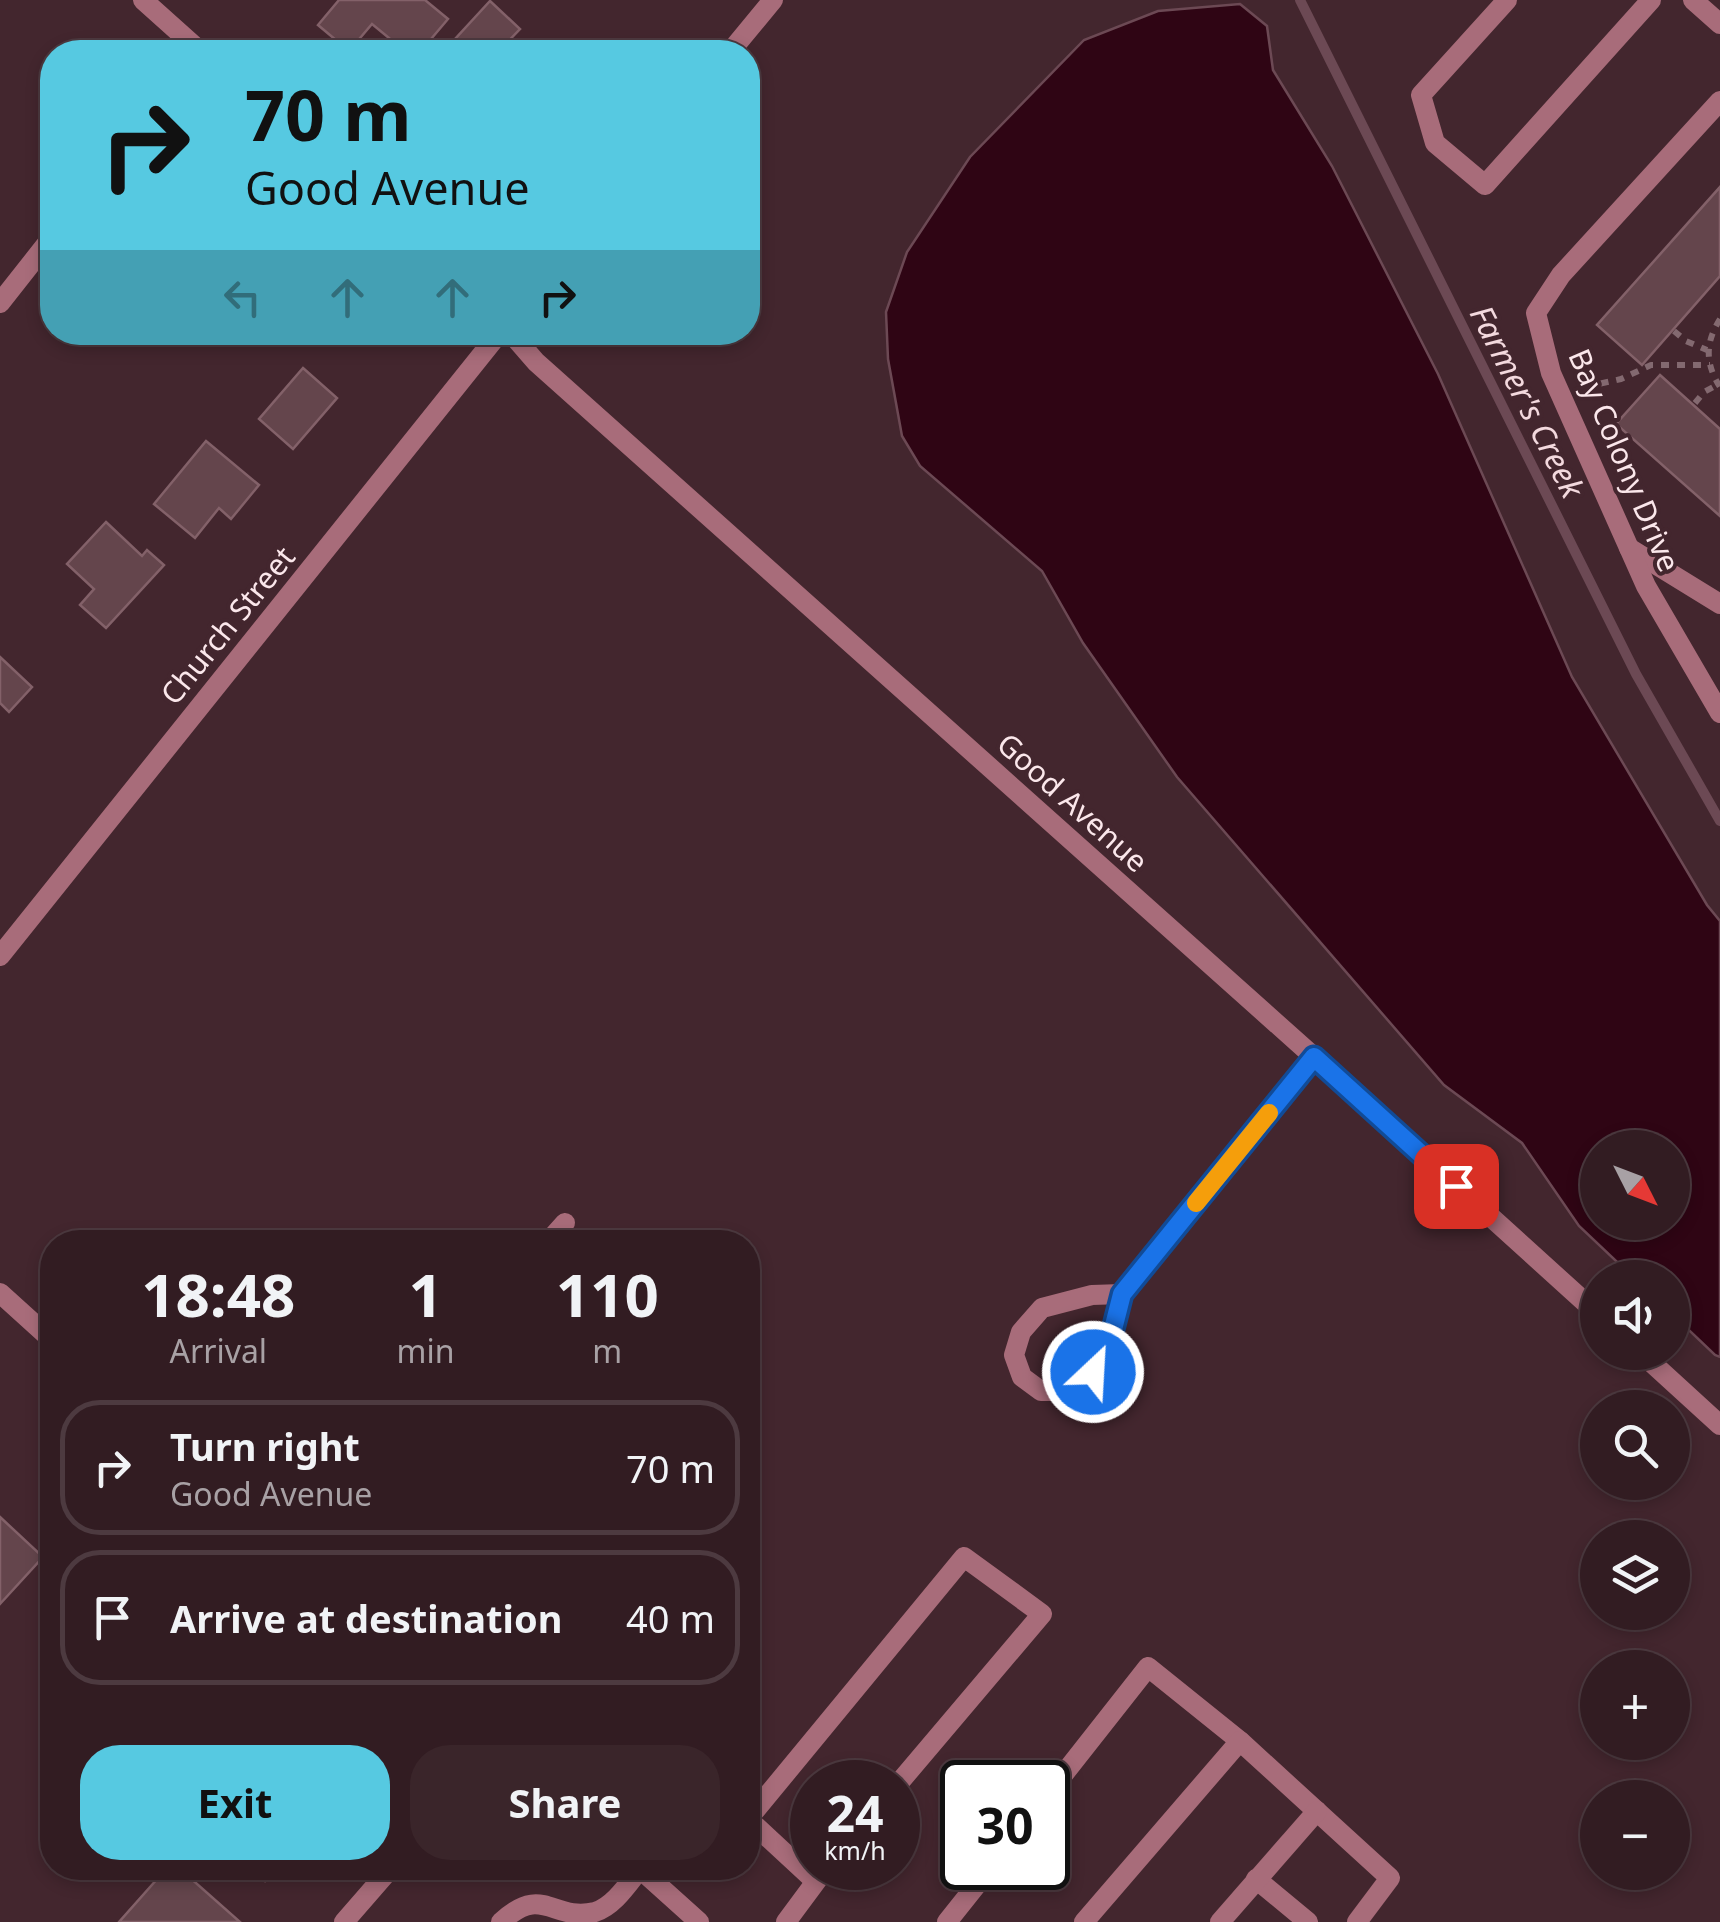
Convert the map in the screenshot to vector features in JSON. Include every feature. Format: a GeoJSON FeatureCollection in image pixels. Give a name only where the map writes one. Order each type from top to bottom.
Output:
{"type":"FeatureCollection","features":[{"type":"Feature","properties":{"kind":"street"},"geometry":{"type":"LineString","coordinates":[[143,0],[188,40]]}},
{"type":"Feature","properties":{"kind":"street"},"geometry":{"type":"LineString","coordinates":[[740,40],[773,0]]}},
{"type":"Feature","properties":{"kind":"street"},"geometry":{"type":"LineString","coordinates":[[1507,0],[1421,95],[1435,143],[1485,185],[1651,0]]}},
{"type":"Feature","properties":{"kind":"street"},"geometry":{"type":"LineString","coordinates":[[1693,0],[1720,24]]}},
{"type":"Feature","properties":{"kind":"street","name":"Bay Colony Drive"},"geometry":{"type":"LineString","coordinates":[[1720,101],[1560,275],[1536,313],[1551,373],[1628,548],[1720,714]]}},
{"type":"Feature","properties":{"kind":"street"},"geometry":{"type":"LineString","coordinates":[[0,303],[40,252]]}},
{"type":"Feature","properties":{"kind":"street","name":"Church Street"},"geometry":{"type":"LineString","coordinates":[[0,956],[490,345]]}},
{"type":"Feature","properties":{"kind":"street","name":"Good Avenue"},"geometry":{"type":"LineString","coordinates":[[521,345],[1580,1298]]}},
{"type":"Feature","properties":{"kind":"street"},"geometry":{"type":"LineString","coordinates":[[1628,548],[1720,604]]}},
{"type":"Feature","properties":{"kind":"street"},"geometry":{"type":"LineString","coordinates":[[1122,1294],[1092,1295],[1042,1308],[1021,1332],[1017,1344],[1014,1355],[1022,1376],[1041,1391],[1068,1391],[1093,1372],[1108,1349],[1122,1294],[1314,1057]]}},
{"type":"Feature","properties":{"kind":"street"},"geometry":{"type":"LineString","coordinates":[[558,1230],[564,1223]]}},
{"type":"Feature","properties":{"kind":"street"},"geometry":{"type":"LineString","coordinates":[[0,1293],[40,1329]]}},
{"type":"Feature","properties":{"kind":"street"},"geometry":{"type":"LineString","coordinates":[[1660,1370],[1720,1425]]}},
{"type":"Feature","properties":{"kind":"street"},"geometry":{"type":"LineString","coordinates":[[796,1760],[964,1557],[1042,1614],[918,1760]]}},
{"type":"Feature","properties":{"kind":"street"},"geometry":{"type":"LineString","coordinates":[[1070,1766],[1148,1666],[1240,1741],[1390,1878],[1357,1922]]}},
{"type":"Feature","properties":{"kind":"street"},"geometry":{"type":"LineString","coordinates":[[1084,1922],[1240,1741]]}},
{"type":"Feature","properties":{"kind":"street"},"geometry":{"type":"LineString","coordinates":[[760,1804],[790,1767]]}},
{"type":"Feature","properties":{"kind":"street"},"geometry":{"type":"LineString","coordinates":[[1220,1922],[1316,1810]]}},
{"type":"Feature","properties":{"kind":"street"},"geometry":{"type":"LineString","coordinates":[[760,1827],[790,1850]]}},
{"type":"Feature","properties":{"kind":"street"},"geometry":{"type":"LineString","coordinates":[[1256,1879],[1308,1922]]}},
{"type":"Feature","properties":{"kind":"street"},"geometry":{"type":"LineString","coordinates":[[353,1919],[382,1880]]}},
{"type":"Feature","properties":{"kind":"street"},"geometry":{"type":"LineString","coordinates":[[501,1922],[516,1908],[534,1904],[578,1916],[599,1912],[630,1880]]}},
{"type":"Feature","properties":{"kind":"street"},"geometry":{"type":"LineString","coordinates":[[652,1880],[699,1922]]}},
{"type":"Feature","properties":{"kind":"street"},"geometry":{"type":"LineString","coordinates":[[786,1922],[809,1890]]}},
{"type":"Feature","properties":{"kind":"street"},"geometry":{"type":"LineString","coordinates":[[947,1922],[972,1890]]}},
{"type":"Feature","properties":{"kind":"path"},"geometry":{"type":"LineString","coordinates":[[1695,403],[1704,392],[1718,386],[1707,350],[1720,319]]}},
{"type":"Feature","properties":{"kind":"path"},"geometry":{"type":"LineString","coordinates":[[1674,331],[1707,350]]}},
{"type":"Feature","properties":{"kind":"path"},"geometry":{"type":"LineString","coordinates":[[1558,390],[1620,379],[1650,365],[1710,365]]}},
{"type":"Feature","properties":{"kind":"shaded area"},"geometry":{"type":"Polygon","coordinates":[[[1240,4],[1267,26],[1273,70],[1332,166],[1438,374],[1572,677],[1720,921],[1720,1357],[1690,1331],[1690,1260],[1615,1260],[1594,1240],[1690,1240],[1690,1130],[1580,1130],[1580,1227],[1522,1143],[1444,1085],[1177,777],[1083,643],[1042,571],[920,466],[902,436],[888,359],[886,312],[907,252],[970,157],[1084,40],[1158,11],[1240,4]]]}},
{"type":"Feature","properties":{"kind":"building"},"geometry":{"type":"Polygon","coordinates":[[[339,0],[425,0],[448,19],[430,40],[391,40],[372,24],[358,40],[336,40],[318,25],[339,0]]]}},
{"type":"Feature","properties":{"kind":"building"},"geometry":{"type":"Polygon","coordinates":[[[490,1],[520,29],[509,40],[456,38],[490,1]]]}},
{"type":"Feature","properties":{"kind":"building"},"geometry":{"type":"Polygon","coordinates":[[[1720,187],[1720,276],[1642,365],[1597,325],[1720,187]]]}},
{"type":"Feature","properties":{"kind":"building"},"geometry":{"type":"Polygon","coordinates":[[[303,368],[337,398],[293,449],[259,419],[303,368]]]}},
{"type":"Feature","properties":{"kind":"building"},"geometry":{"type":"Polygon","coordinates":[[[1660,375],[1720,429],[1720,516],[1616,424],[1660,375]]]}},
{"type":"Feature","properties":{"kind":"building"},"geometry":{"type":"Polygon","coordinates":[[[206,441],[259,485],[231,519],[219,508],[195,538],[154,504],[206,441]]]}},
{"type":"Feature","properties":{"kind":"building"},"geometry":{"type":"Polygon","coordinates":[[[106,522],[142,556],[147,550],[164,565],[106,628],[80,605],[94,589],[67,564],[106,522]]]}},
{"type":"Feature","properties":{"kind":"building"},"geometry":{"type":"Polygon","coordinates":[[[0,657],[32,687],[9,712],[0,703],[0,657]]]}},
{"type":"Feature","properties":{"kind":"building"},"geometry":{"type":"Polygon","coordinates":[[[0,1517],[40,1554],[40,1560],[0,1604],[0,1517]]]}},
{"type":"Feature","properties":{"kind":"building"},"geometry":{"type":"Polygon","coordinates":[[[156,1880],[193,1880],[240,1922],[119,1922],[156,1880]]]}},
{"type":"Feature","properties":{"kind":"waterway","name":"Farmer's Creek"},"geometry":{"type":"LineString","coordinates":[[1300,0],[1636,674],[1720,821]]}},
{"type":"Feature","properties":{"kind":"slow traffic"},"geometry":{"type":"LineString","coordinates":[[1196,1203],[1269,1113]]}},
{"type":"Feature","properties":{"kind":"route"},"geometry":{"type":"LineString","coordinates":[[1093,1372],[1108,1349],[1122,1294],[1314,1057],[1456,1186]]}}]}
